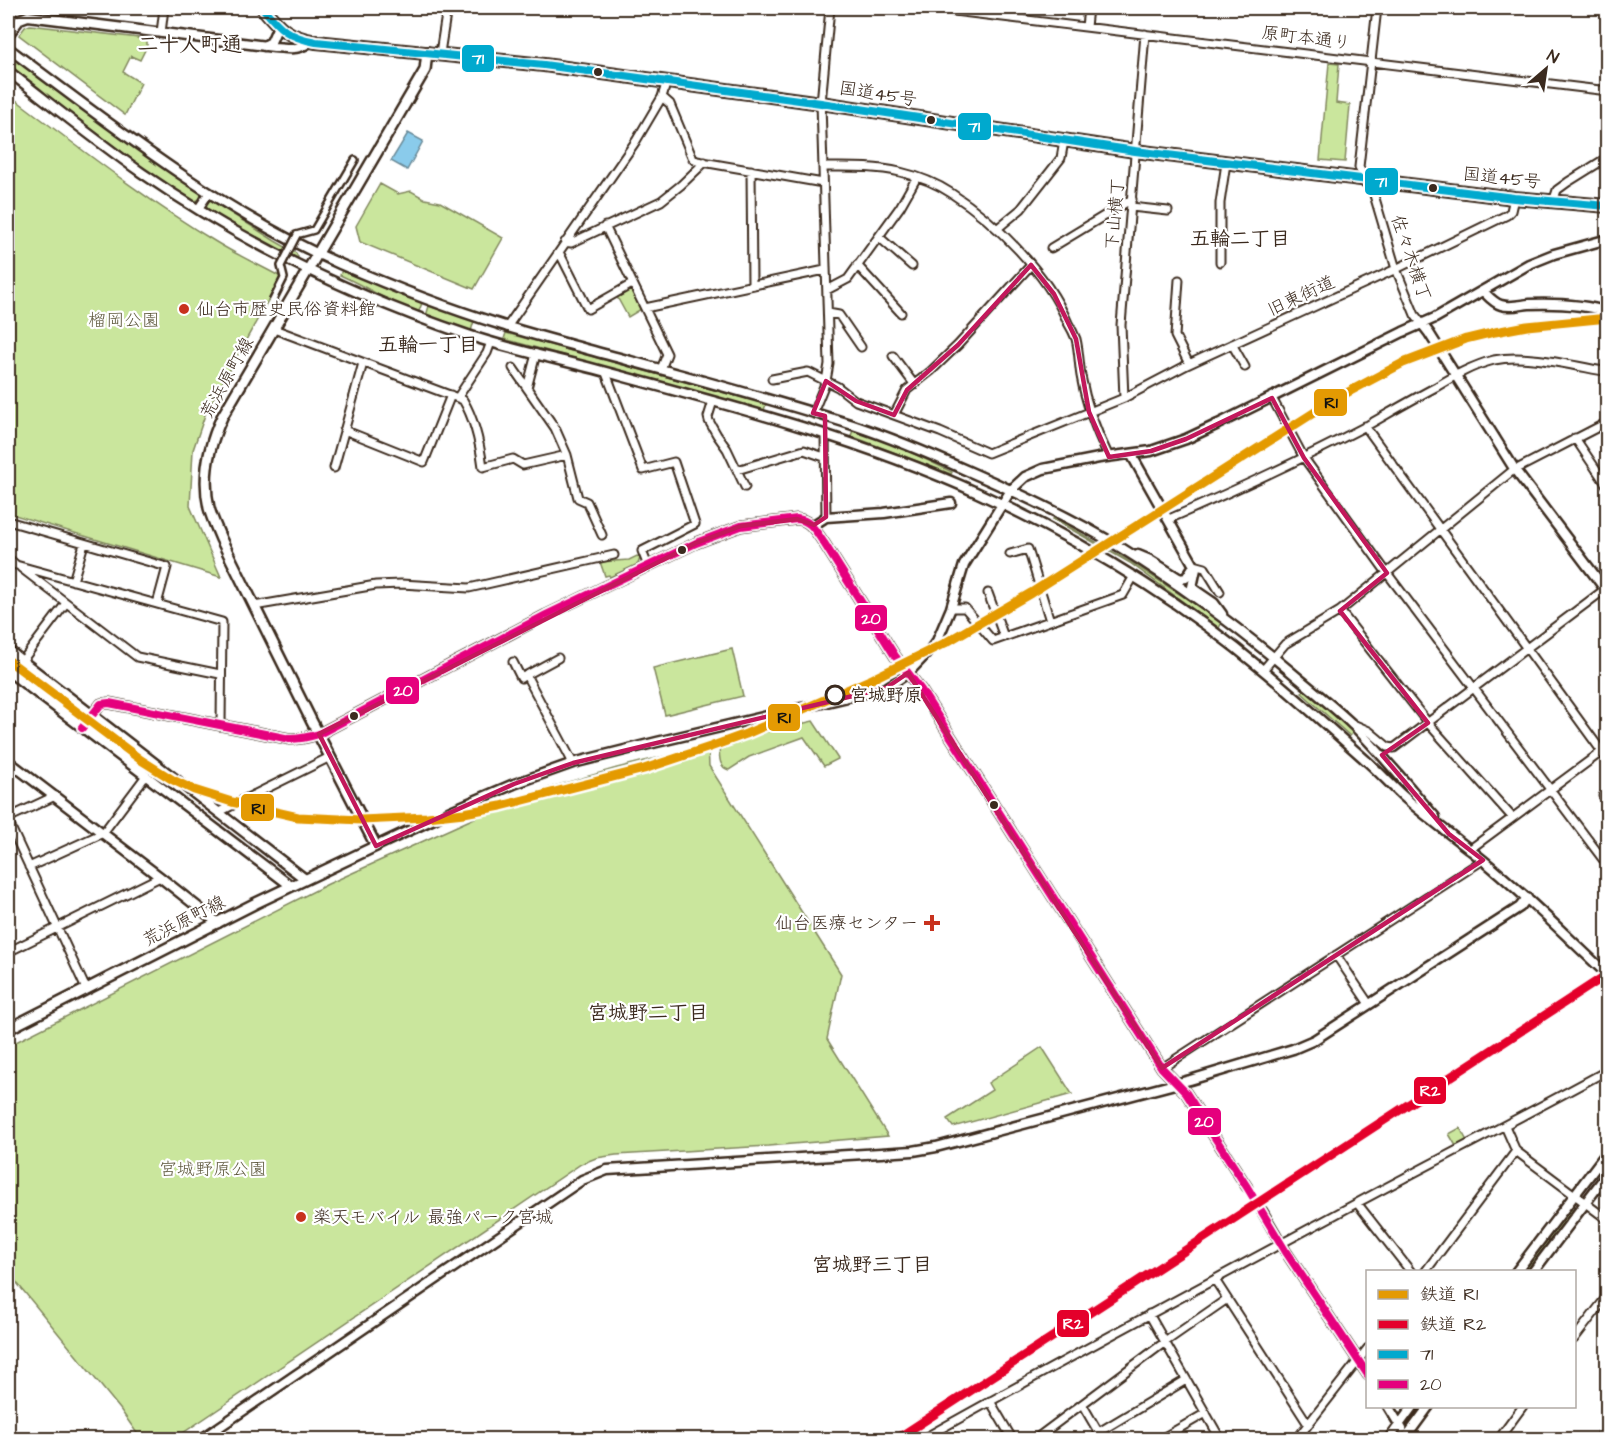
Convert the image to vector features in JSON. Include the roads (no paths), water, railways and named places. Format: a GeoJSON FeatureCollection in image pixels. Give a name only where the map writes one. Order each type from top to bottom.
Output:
{"type":"FeatureCollection","features":[{"type":"Feature","properties":{"kind":"highway","name":"国道45号"},"geometry":{"type":"LineString","coordinates":[[263,8],[278,26],[294,37],[311,41],[544,65],[667,81],[1135,151],[1514,198],[1608,206]]}},
{"type":"Feature","properties":{"kind":"main road","name":"荒浜原町線"},"geometry":{"type":"LineString","coordinates":[[8,1029],[305,879],[376,846],[221,539],[210,510],[207,466],[213,440],[222,417],[425,70],[426,52]]}},
{"type":"Feature","properties":{"kind":"street"},"geometry":{"type":"LineString","coordinates":[[161,33],[164,8]]}},
{"type":"Feature","properties":{"kind":"street"},"geometry":{"type":"LineString","coordinates":[[440,53],[447,8]]}},
{"type":"Feature","properties":{"kind":"street"},"geometry":{"type":"LineString","coordinates":[[813,413],[826,381],[829,364],[821,104],[830,8]]}},
{"type":"Feature","properties":{"kind":"street","name":"原町本通り"},"geometry":{"type":"LineString","coordinates":[[929,8],[1608,91]]}},
{"type":"Feature","properties":{"kind":"street"},"geometry":{"type":"LineString","coordinates":[[1086,27],[1088,8]]}},
{"type":"Feature","properties":{"kind":"street","name":"佐々木横丁"},"geometry":{"type":"LineString","coordinates":[[1377,8],[1359,167],[1374,195],[1396,269],[1415,315],[1422,324]]}},
{"type":"Feature","properties":{"kind":"street"},"geometry":{"type":"LineString","coordinates":[[8,35],[28,12],[161,33],[264,46],[294,49],[304,47],[311,41]]}},
{"type":"Feature","properties":{"kind":"street"},"geometry":{"type":"LineString","coordinates":[[264,46],[271,42],[278,26]]}},
{"type":"Feature","properties":{"kind":"street","name":"下山横丁"},"geometry":{"type":"LineString","coordinates":[[1124,398],[1121,325],[1145,34]]}},
{"type":"Feature","properties":{"kind":"street"},"geometry":{"type":"LineString","coordinates":[[8,48],[142,148],[209,193],[289,240],[317,253],[411,293],[507,327],[813,413],[897,441],[1011,490],[1066,518],[1122,549],[1176,584],[1273,657],[1351,723],[1381,754],[1449,834]]}},
{"type":"Feature","properties":{"kind":"street"},"geometry":{"type":"LineString","coordinates":[[8,71],[139,171],[266,249],[308,270],[404,312],[491,342],[712,401],[825,434],[898,459],[1002,504],[1060,533],[1134,576],[1211,629],[1263,670],[1404,797],[1527,898],[1608,975]]}},
{"type":"Feature","properties":{"kind":"street"},"geometry":{"type":"LineString","coordinates":[[507,327],[636,141],[662,97],[667,81]]}},
{"type":"Feature","properties":{"kind":"street"},"geometry":{"type":"LineString","coordinates":[[662,97],[670,104],[693,159],[823,183]]}},
{"type":"Feature","properties":{"kind":"street"},"geometry":{"type":"LineString","coordinates":[[998,228],[1021,209],[1061,158],[1064,141]]}},
{"type":"Feature","properties":{"kind":"street"},"geometry":{"type":"LineString","coordinates":[[1553,202],[1557,190],[1608,157]]}},
{"type":"Feature","properties":{"kind":"street"},"geometry":{"type":"LineString","coordinates":[[272,302],[284,278],[281,266],[297,235],[314,230],[355,160]]}},
{"type":"Feature","properties":{"kind":"street"},"geometry":{"type":"LineString","coordinates":[[565,242],[571,243],[661,201],[705,162]]}},
{"type":"Feature","properties":{"kind":"street"},"geometry":{"type":"LineString","coordinates":[[1220,262],[1220,203],[1226,163]]}},
{"type":"Feature","properties":{"kind":"street"},"geometry":{"type":"LineString","coordinates":[[823,167],[876,168],[916,177],[950,192],[998,228],[1054,294],[1076,339],[1089,412],[1109,457]]}},
{"type":"Feature","properties":{"kind":"street"},"geometry":{"type":"LineString","coordinates":[[751,170],[752,285]]}},
{"type":"Feature","properties":{"kind":"street"},"geometry":{"type":"LineString","coordinates":[[827,290],[848,279],[900,207],[916,177]]}},
{"type":"Feature","properties":{"kind":"street"},"geometry":{"type":"LineString","coordinates":[[198,209],[209,193]]}},
{"type":"Feature","properties":{"kind":"street","name":"旧東街道"},"geometry":{"type":"LineString","coordinates":[[772,379],[808,372],[838,387],[856,401],[940,432],[988,453],[1124,398],[1189,364],[1396,269],[1507,215],[1511,211],[1514,198]]}},
{"type":"Feature","properties":{"kind":"street"},"geometry":{"type":"LineString","coordinates":[[1051,248],[1132,199]]}},
{"type":"Feature","properties":{"kind":"street"},"geometry":{"type":"LineString","coordinates":[[1131,207],[1168,211]]}},
{"type":"Feature","properties":{"kind":"street"},"geometry":{"type":"LineString","coordinates":[[605,226],[667,354],[661,369]]}},
{"type":"Feature","properties":{"kind":"street"},"geometry":{"type":"LineString","coordinates":[[879,237],[912,266]]}},
{"type":"Feature","properties":{"kind":"street"},"geometry":{"type":"LineString","coordinates":[[376,846],[514,784],[573,763],[886,688],[908,673],[937,640],[951,608],[964,565],[1011,490],[1026,477],[1043,469],[1151,451],[1186,439],[1435,318],[1529,264],[1554,254],[1608,239]]}},
{"type":"Feature","properties":{"kind":"street"},"geometry":{"type":"LineString","coordinates":[[559,252],[588,309],[632,284]]}},
{"type":"Feature","properties":{"kind":"street"},"geometry":{"type":"LineString","coordinates":[[894,415],[907,390],[958,345],[1030,264]]}},
{"type":"Feature","properties":{"kind":"street"},"geometry":{"type":"LineString","coordinates":[[857,265],[901,313]]}},
{"type":"Feature","properties":{"kind":"street"},"geometry":{"type":"LineString","coordinates":[[645,308],[825,270]]}},
{"type":"Feature","properties":{"kind":"street"},"geometry":{"type":"LineString","coordinates":[[1179,280],[1175,336],[1189,364]]}},
{"type":"Feature","properties":{"kind":"street"},"geometry":{"type":"LineString","coordinates":[[1483,291],[1503,306],[1572,305],[1608,312]]}},
{"type":"Feature","properties":{"kind":"street"},"geometry":{"type":"LineString","coordinates":[[828,313],[839,315],[861,347]]}},
{"type":"Feature","properties":{"kind":"street"},"geometry":{"type":"LineString","coordinates":[[1351,723],[1370,731],[1388,747],[1394,748],[1606,589],[1515,470],[1422,324]]}},
{"type":"Feature","properties":{"kind":"street"},"geometry":{"type":"LineString","coordinates":[[274,329],[464,400],[480,445],[483,467],[513,459],[523,465],[567,455]]}},
{"type":"Feature","properties":{"kind":"street"},"geometry":{"type":"LineString","coordinates":[[344,430],[424,462],[455,396],[487,353],[491,342]]}},
{"type":"Feature","properties":{"kind":"street"},"geometry":{"type":"LineString","coordinates":[[1232,344],[1245,367]]}},
{"type":"Feature","properties":{"kind":"street"},"geometry":{"type":"LineString","coordinates":[[527,388],[536,354]]}},
{"type":"Feature","properties":{"kind":"street"},"geometry":{"type":"LineString","coordinates":[[893,356],[914,384]]}},
{"type":"Feature","properties":{"kind":"street"},"geometry":{"type":"LineString","coordinates":[[1169,519],[1304,458],[1478,365],[1512,358],[1608,372]]}},
{"type":"Feature","properties":{"kind":"street"},"geometry":{"type":"LineString","coordinates":[[334,468],[363,363]]}},
{"type":"Feature","properties":{"kind":"street"},"geometry":{"type":"LineString","coordinates":[[513,368],[551,421],[567,455],[578,498],[586,502],[602,535]]}},
{"type":"Feature","properties":{"kind":"street"},"geometry":{"type":"LineString","coordinates":[[606,372],[643,470],[674,462],[695,524],[642,551],[648,566]]}},
{"type":"Feature","properties":{"kind":"street"},"geometry":{"type":"LineString","coordinates":[[1272,398],[1304,458],[1387,573],[1608,866]]}},
{"type":"Feature","properties":{"kind":"street"},"geometry":{"type":"LineString","coordinates":[[712,401],[709,420],[727,449],[745,487]]}},
{"type":"Feature","properties":{"kind":"street"},"geometry":{"type":"LineString","coordinates":[[1263,670],[1285,644],[1340,611],[1515,470],[1608,422]]}},
{"type":"Feature","properties":{"kind":"street"},"geometry":{"type":"LineString","coordinates":[[1365,426],[1442,529],[1525,648],[1605,749],[1608,760]]}},
{"type":"Feature","properties":{"kind":"street"},"geometry":{"type":"LineString","coordinates":[[825,434],[826,517]]}},
{"type":"Feature","properties":{"kind":"street"},"geometry":{"type":"LineString","coordinates":[[1575,438],[1608,487]]}},
{"type":"Feature","properties":{"kind":"street"},"geometry":{"type":"LineString","coordinates":[[737,470],[804,450],[824,457]]}},
{"type":"Feature","properties":{"kind":"street"},"geometry":{"type":"LineString","coordinates":[[1131,454],[1196,569],[1192,587],[1214,603],[1226,620]]}},
{"type":"Feature","properties":{"kind":"street"},"geometry":{"type":"LineString","coordinates":[[812,526],[826,517],[884,513],[951,503]]}},
{"type":"Feature","properties":{"kind":"street"},"geometry":{"type":"LineString","coordinates":[[82,728],[101,704],[109,703],[290,739],[319,734],[546,615],[696,543],[741,526],[803,519],[812,526],[895,656],[921,690],[1162,1068],[1186,1093],[1247,1187]]}},
{"type":"Feature","properties":{"kind":"street"},"geometry":{"type":"LineString","coordinates":[[8,521],[167,567],[157,604]]}},
{"type":"Feature","properties":{"kind":"street"},"geometry":{"type":"LineString","coordinates":[[73,581],[84,544]]}},
{"type":"Feature","properties":{"kind":"street"},"geometry":{"type":"LineString","coordinates":[[1010,554],[1028,549],[1050,621]]}},
{"type":"Feature","properties":{"kind":"street"},"geometry":{"type":"LineString","coordinates":[[1122,549],[1150,560],[1180,579],[1186,578],[1194,565]]}},
{"type":"Feature","properties":{"kind":"street"},"geometry":{"type":"LineString","coordinates":[[254,606],[376,585],[401,584],[469,588],[614,555]]}},
{"type":"Feature","properties":{"kind":"street"},"geometry":{"type":"LineString","coordinates":[[8,558],[137,657],[220,674]]}},
{"type":"Feature","properties":{"kind":"street"},"geometry":{"type":"LineString","coordinates":[[16,565],[222,622],[220,724]]}},
{"type":"Feature","properties":{"kind":"street"},"geometry":{"type":"LineString","coordinates":[[1194,565],[1205,568],[1220,592]]}},
{"type":"Feature","properties":{"kind":"street"},"geometry":{"type":"LineString","coordinates":[[951,608],[965,608],[993,641],[1123,595],[1134,576]]}},
{"type":"Feature","properties":{"kind":"street"},"geometry":{"type":"LineString","coordinates":[[988,593],[1004,637]]}},
{"type":"Feature","properties":{"kind":"street"},"geometry":{"type":"LineString","coordinates":[[22,661],[66,603]]}},
{"type":"Feature","properties":{"kind":"street"},"geometry":{"type":"LineString","coordinates":[[1340,611],[1428,723],[1512,817]]}},
{"type":"Feature","properties":{"kind":"street"},"geometry":{"type":"LineString","coordinates":[[8,650],[305,879]]}},
{"type":"Feature","properties":{"kind":"street"},"geometry":{"type":"LineString","coordinates":[[513,662],[521,678],[558,658]]}},
{"type":"Feature","properties":{"kind":"street"},"geometry":{"type":"LineString","coordinates":[[9,675],[291,886]]}},
{"type":"Feature","properties":{"kind":"street"},"geometry":{"type":"LineString","coordinates":[[526,675],[573,763]]}},
{"type":"Feature","properties":{"kind":"street"},"geometry":{"type":"LineString","coordinates":[[1469,849],[1605,749]]}},
{"type":"Feature","properties":{"kind":"street"},"geometry":{"type":"LineString","coordinates":[[219,813],[330,757]]}},
{"type":"Feature","properties":{"kind":"street"},"geometry":{"type":"LineString","coordinates":[[8,760],[218,923]]}},
{"type":"Feature","properties":{"kind":"street"},"geometry":{"type":"LineString","coordinates":[[29,867],[103,833],[145,777]]}},
{"type":"Feature","properties":{"kind":"street"},"geometry":{"type":"LineString","coordinates":[[55,796],[8,820],[86,988]]}},
{"type":"Feature","properties":{"kind":"street"},"geometry":{"type":"LineString","coordinates":[[1162,1068],[1483,860]]}},
{"type":"Feature","properties":{"kind":"street"},"geometry":{"type":"LineString","coordinates":[[8,951],[160,877]]}},
{"type":"Feature","properties":{"kind":"street"},"geometry":{"type":"LineString","coordinates":[[200,1440],[593,1174],[607,1170],[913,1151],[936,1147],[1176,1084],[1293,1049],[1314,1040],[1520,907],[1527,898]]}},
{"type":"Feature","properties":{"kind":"street"},"geometry":{"type":"LineString","coordinates":[[1336,955],[1369,1004]]}},
{"type":"Feature","properties":{"kind":"street"},"geometry":{"type":"LineString","coordinates":[[921,1440],[1149,1314],[1608,1070]]}},
{"type":"Feature","properties":{"kind":"street"},"geometry":{"type":"LineString","coordinates":[[1505,1126],[1516,1151],[1608,1220]]}},
{"type":"Feature","properties":{"kind":"street"},"geometry":{"type":"LineString","coordinates":[[1427,1270],[1516,1151]]}},
{"type":"Feature","properties":{"kind":"street"},"geometry":{"type":"LineString","coordinates":[[1518,1270],[1608,1151]]}},
{"type":"Feature","properties":{"kind":"street"},"geometry":{"type":"LineString","coordinates":[[1535,1270],[1608,1173]]}},
{"type":"Feature","properties":{"kind":"street"},"geometry":{"type":"LineString","coordinates":[[1357,1203],[1409,1270]]}},
{"type":"Feature","properties":{"kind":"street"},"geometry":{"type":"LineString","coordinates":[[1262,1211],[1281,1244],[1366,1372]]}},
{"type":"Feature","properties":{"kind":"street"},"geometry":{"type":"LineString","coordinates":[[1215,1280],[1308,1424]]}},
{"type":"Feature","properties":{"kind":"street"},"geometry":{"type":"LineString","coordinates":[[1576,1338],[1608,1295]]}},
{"type":"Feature","properties":{"kind":"street"},"geometry":{"type":"LineString","coordinates":[[1034,1440],[1165,1342],[1227,1299]]}},
{"type":"Feature","properties":{"kind":"street"},"geometry":{"type":"LineString","coordinates":[[1149,1314],[1221,1440]]}},
{"type":"Feature","properties":{"kind":"street"},"geometry":{"type":"LineString","coordinates":[[1296,1440],[1366,1350]]}},
{"type":"Feature","properties":{"kind":"street"},"geometry":{"type":"LineString","coordinates":[[1099,1432],[1186,1380]]}},
{"type":"Feature","properties":{"kind":"street"},"geometry":{"type":"LineString","coordinates":[[990,1401],[1013,1440]]}},
{"type":"Feature","properties":{"kind":"street"},"geometry":{"type":"LineString","coordinates":[[1082,1404],[1103,1440]]}},
{"type":"Feature","properties":{"kind":"street"},"geometry":{"type":"LineString","coordinates":[[1389,1408],[1406,1438],[1428,1408]]}},
{"type":"Feature","properties":{"kind":"street"},"geometry":{"type":"LineString","coordinates":[[1388,1440],[1412,1408]]}},
{"type":"Feature","properties":{"kind":"street"},"geometry":{"type":"LineString","coordinates":[[1498,1440],[1522,1408]]}},
{"type":"Feature","properties":{"kind":"street"},"geometry":{"type":"LineString","coordinates":[[1159,1440],[1206,1413]]}},
{"type":"Feature","properties":{"kind":"street"},"geometry":{"type":"LineString","coordinates":[[1598,1440],[1608,1427]]}},
{"type":"Feature","properties":{"kind":"water"},"geometry":{"type":"Polygon","coordinates":[[[408,133],[423,141],[407,170],[391,161],[408,133]]]}},
{"type":"Feature","properties":{"kind":"tunnel"},"geometry":{"type":"LineString","coordinates":[[1247,1187],[1262,1211]]}},
{"type":"Feature","properties":{"kind":"railway"},"geometry":{"type":"LineString","coordinates":[[895,1440],[1608,974]]}},
{"type":"Feature","properties":{"kind":"rail line","name":"R1"},"geometry":{"type":"LineString","coordinates":[[8,660],[141,760],[194,790],[232,802],[298,817],[361,820],[427,817],[501,806],[644,769],[710,747],[746,734],[870,680],[945,643],[1031,593],[1337,398],[1403,363],[1466,339],[1495,332],[1527,326],[1608,318]]}},
{"type":"Feature","properties":{"kind":"rail line","name":"R2"},"geometry":{"type":"LineString","coordinates":[[895,1440],[1608,974]]}},
{"type":"Feature","properties":{"kind":"place","name":"仙台市歴史民俗資料館"},"geometry":{"type":"Point","coordinates":[184,309]}},
{"type":"Feature","properties":{"kind":"place","name":"宮城野原"},"geometry":{"type":"Point","coordinates":[835,695]}},
{"type":"Feature","properties":{"kind":"place","name":"仙台医療センター"},"geometry":{"type":"Point","coordinates":[932,923]}},
{"type":"Feature","properties":{"kind":"place","name":"楽天モバイル 最強パーク宮城"},"geometry":{"type":"Point","coordinates":[301,1217]}},
{"type":"Feature","properties":{"kind":"district","name":"二十人町通"},"geometry":{"type":"Point","coordinates":[190,44]}},
{"type":"Feature","properties":{"kind":"district","name":"五輪二丁目"},"geometry":{"type":"Point","coordinates":[1240,239]}},
{"type":"Feature","properties":{"kind":"district","name":"五輪一丁目"},"geometry":{"type":"Point","coordinates":[428,345]}},
{"type":"Feature","properties":{"kind":"district","name":"宮城野二丁目"},"geometry":{"type":"Point","coordinates":[648,1013]}},
{"type":"Feature","properties":{"kind":"district","name":"宮城野三丁目"},"geometry":{"type":"Point","coordinates":[872,1265]}},
{"type":"Feature","properties":{"kind":"park label","name":"榴岡公園"},"geometry":{"type":"Point","coordinates":[124,320]}},
{"type":"Feature","properties":{"kind":"park label","name":"宮城野原公園"},"geometry":{"type":"Point","coordinates":[213,1169]}}]}
